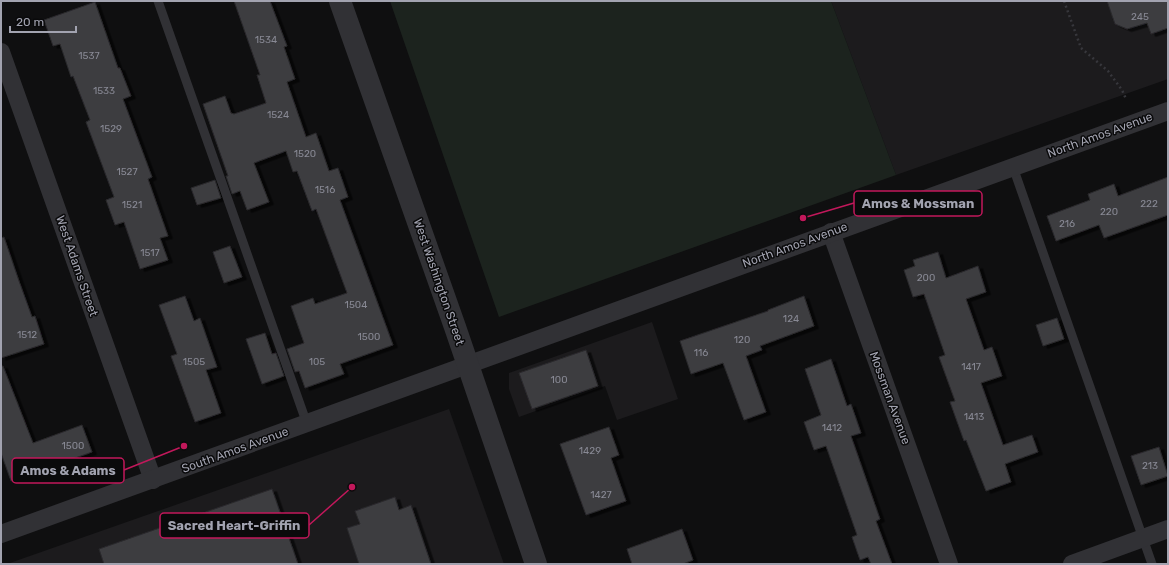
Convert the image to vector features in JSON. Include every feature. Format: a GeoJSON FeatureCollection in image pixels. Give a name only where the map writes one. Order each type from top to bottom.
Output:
{"type":"FeatureCollection","features":[{"type":"Feature","properties":{"kind":"street","name":"West Washington Street"},"geometry":{"type":"LineString","coordinates":[[340,1],[468,365],[536,564]]}},
{"type":"Feature","properties":{"kind":"street","name":"West Adams Street"},"geometry":{"type":"LineString","coordinates":[[1,52],[153,480]]}},
{"type":"Feature","properties":{"kind":"street","name":"North Amos Avenue"},"geometry":{"type":"LineString","coordinates":[[468,365],[831,232],[1168,111]]}},
{"type":"Feature","properties":{"kind":"street","name":"Mossman Avenue"},"geometry":{"type":"LineString","coordinates":[[831,232],[949,564]]}},
{"type":"Feature","properties":{"kind":"street","name":"South Amos Avenue"},"geometry":{"type":"LineString","coordinates":[[1,533],[153,480],[468,365]]}},
{"type":"Feature","properties":{"kind":"street"},"geometry":{"type":"LineString","coordinates":[[1072,564],[1168,529]]}},
{"type":"Feature","properties":{"kind":"lane"},"geometry":{"type":"LineString","coordinates":[[158,1],[307,424]]}},
{"type":"Feature","properties":{"kind":"lane"},"geometry":{"type":"LineString","coordinates":[[1013,167],[1152,564]]}},
{"type":"Feature","properties":{"kind":"path"},"geometry":{"type":"LineString","coordinates":[[1064,1],[1081,48],[1108,72],[1122,90],[1126,99]]}},
{"type":"Feature","properties":{"kind":"shaded area"},"geometry":{"type":"Polygon","coordinates":[[[390,1],[831,1],[896,175],[499,317],[390,1]]]}},
{"type":"Feature","properties":{"kind":"shaded area"},"geometry":{"type":"Polygon","coordinates":[[[831,1],[1168,1],[1168,79],[896,175],[831,1]]]}},
{"type":"Feature","properties":{"kind":"shaded area"},"geometry":{"type":"Polygon","coordinates":[[[652,322],[678,399],[617,420],[605,386],[519,417],[509,389],[509,373],[652,322]]]}},
{"type":"Feature","properties":{"kind":"shaded area"},"geometry":{"type":"Polygon","coordinates":[[[449,409],[504,564],[7,564],[449,409]]]}},
{"type":"Feature","properties":{"kind":"building"},"geometry":{"type":"Polygon","coordinates":[[[234,1],[270,1],[287,46],[284,47],[295,79],[287,82],[306,137],[316,133],[329,171],[338,168],[348,197],[340,200],[393,345],[340,364],[344,374],[305,388],[299,371],[295,372],[287,349],[304,343],[291,306],[313,298],[315,304],[347,293],[316,209],[312,211],[297,171],[293,172],[286,151],[254,163],[269,202],[247,210],[240,191],[232,194],[226,176],[228,176],[203,104],[225,96],[231,113],[234,114],[266,103],[257,75],[260,75],[234,1]]]}},
{"type":"Feature","properties":{"kind":"building"},"geometry":{"type":"Polygon","coordinates":[[[1107,1],[1168,1],[1168,28],[1151,34],[1147,23],[1127,29],[1115,24],[1107,1]]]}},
{"type":"Feature","properties":{"kind":"building"},"geometry":{"type":"Polygon","coordinates":[[[95,2],[118,68],[120,68],[131,96],[123,99],[152,177],[148,179],[168,236],[160,238],[168,260],[140,269],[124,222],[115,225],[106,200],[114,197],[86,122],[90,120],[73,76],[71,77],[60,44],[53,46],[44,20],[95,2]]]}},
{"type":"Feature","properties":{"kind":"building"},"geometry":{"type":"Polygon","coordinates":[[[1168,177],[1168,215],[1104,238],[1099,225],[1056,241],[1047,216],[1090,200],[1088,194],[1114,184],[1118,196],[1168,177]]]}},
{"type":"Feature","properties":{"kind":"building"},"geometry":{"type":"Polygon","coordinates":[[[215,180],[221,198],[197,205],[191,188],[215,180]]]}},
{"type":"Feature","properties":{"kind":"building"},"geometry":{"type":"Polygon","coordinates":[[[4,237],[32,317],[35,316],[44,344],[1,358],[1,238],[4,237]]]}},
{"type":"Feature","properties":{"kind":"building"},"geometry":{"type":"Polygon","coordinates":[[[230,246],[242,277],[224,283],[213,252],[230,246]]]}},
{"type":"Feature","properties":{"kind":"building"},"geometry":{"type":"Polygon","coordinates":[[[938,252],[946,278],[978,266],[986,292],[966,299],[984,350],[992,347],[1002,376],[981,383],[1003,445],[1032,435],[1038,452],[1005,464],[1011,482],[986,491],[966,440],[964,441],[950,402],[955,401],[939,357],[945,355],[924,294],[913,297],[904,270],[915,266],[913,260],[938,252]]]}},
{"type":"Feature","properties":{"kind":"building"},"geometry":{"type":"Polygon","coordinates":[[[185,296],[194,321],[200,318],[217,367],[206,370],[221,413],[195,422],[171,356],[177,354],[159,305],[185,296]]]}},
{"type":"Feature","properties":{"kind":"building"},"geometry":{"type":"Polygon","coordinates":[[[804,296],[814,326],[760,346],[762,350],[746,356],[766,412],[744,420],[723,363],[691,374],[680,341],[768,311],[804,296]]]}},
{"type":"Feature","properties":{"kind":"building"},"geometry":{"type":"Polygon","coordinates":[[[1057,318],[1064,339],[1043,346],[1036,325],[1057,318]]]}},
{"type":"Feature","properties":{"kind":"building"},"geometry":{"type":"Polygon","coordinates":[[[265,333],[272,354],[276,353],[284,376],[262,384],[246,339],[265,333]]]}},
{"type":"Feature","properties":{"kind":"building"},"geometry":{"type":"Polygon","coordinates":[[[586,350],[598,386],[532,409],[519,373],[586,350]]]}},
{"type":"Feature","properties":{"kind":"building"},"geometry":{"type":"Polygon","coordinates":[[[831,359],[847,406],[851,404],[861,433],[851,436],[880,519],[876,521],[892,564],[871,564],[868,557],[860,560],[852,537],[857,535],[826,446],[814,450],[804,422],[821,415],[805,369],[831,359]]]}},
{"type":"Feature","properties":{"kind":"building"},"geometry":{"type":"Polygon","coordinates":[[[1,366],[3,366],[33,443],[82,425],[92,452],[11,481],[1,453],[1,366]]]}},
{"type":"Feature","properties":{"kind":"building"},"geometry":{"type":"Polygon","coordinates":[[[609,427],[619,455],[611,458],[626,501],[586,515],[560,444],[609,427]]]}},
{"type":"Feature","properties":{"kind":"building"},"geometry":{"type":"Polygon","coordinates":[[[1159,447],[1168,476],[1141,485],[1131,456],[1159,447]]]}},
{"type":"Feature","properties":{"kind":"building"},"geometry":{"type":"Polygon","coordinates":[[[272,489],[298,564],[104,564],[99,549],[272,489]]]}},
{"type":"Feature","properties":{"kind":"building"},"geometry":{"type":"Polygon","coordinates":[[[395,497],[399,510],[411,505],[431,564],[359,564],[347,528],[360,524],[355,511],[395,497]]]}},
{"type":"Feature","properties":{"kind":"building"},"geometry":{"type":"Polygon","coordinates":[[[682,529],[693,560],[683,564],[632,564],[627,549],[682,529]]]}},
{"type":"Feature","properties":{"kind":"place","name":"Amos & Mossman"},"geometry":{"type":"Point","coordinates":[803,218]}},
{"type":"Feature","properties":{"kind":"place","name":"Amos & Adams"},"geometry":{"type":"Point","coordinates":[184,446]}},
{"type":"Feature","properties":{"kind":"place","name":"Sacred Heart-Griffin"},"geometry":{"type":"Point","coordinates":[352,487]}}]}
